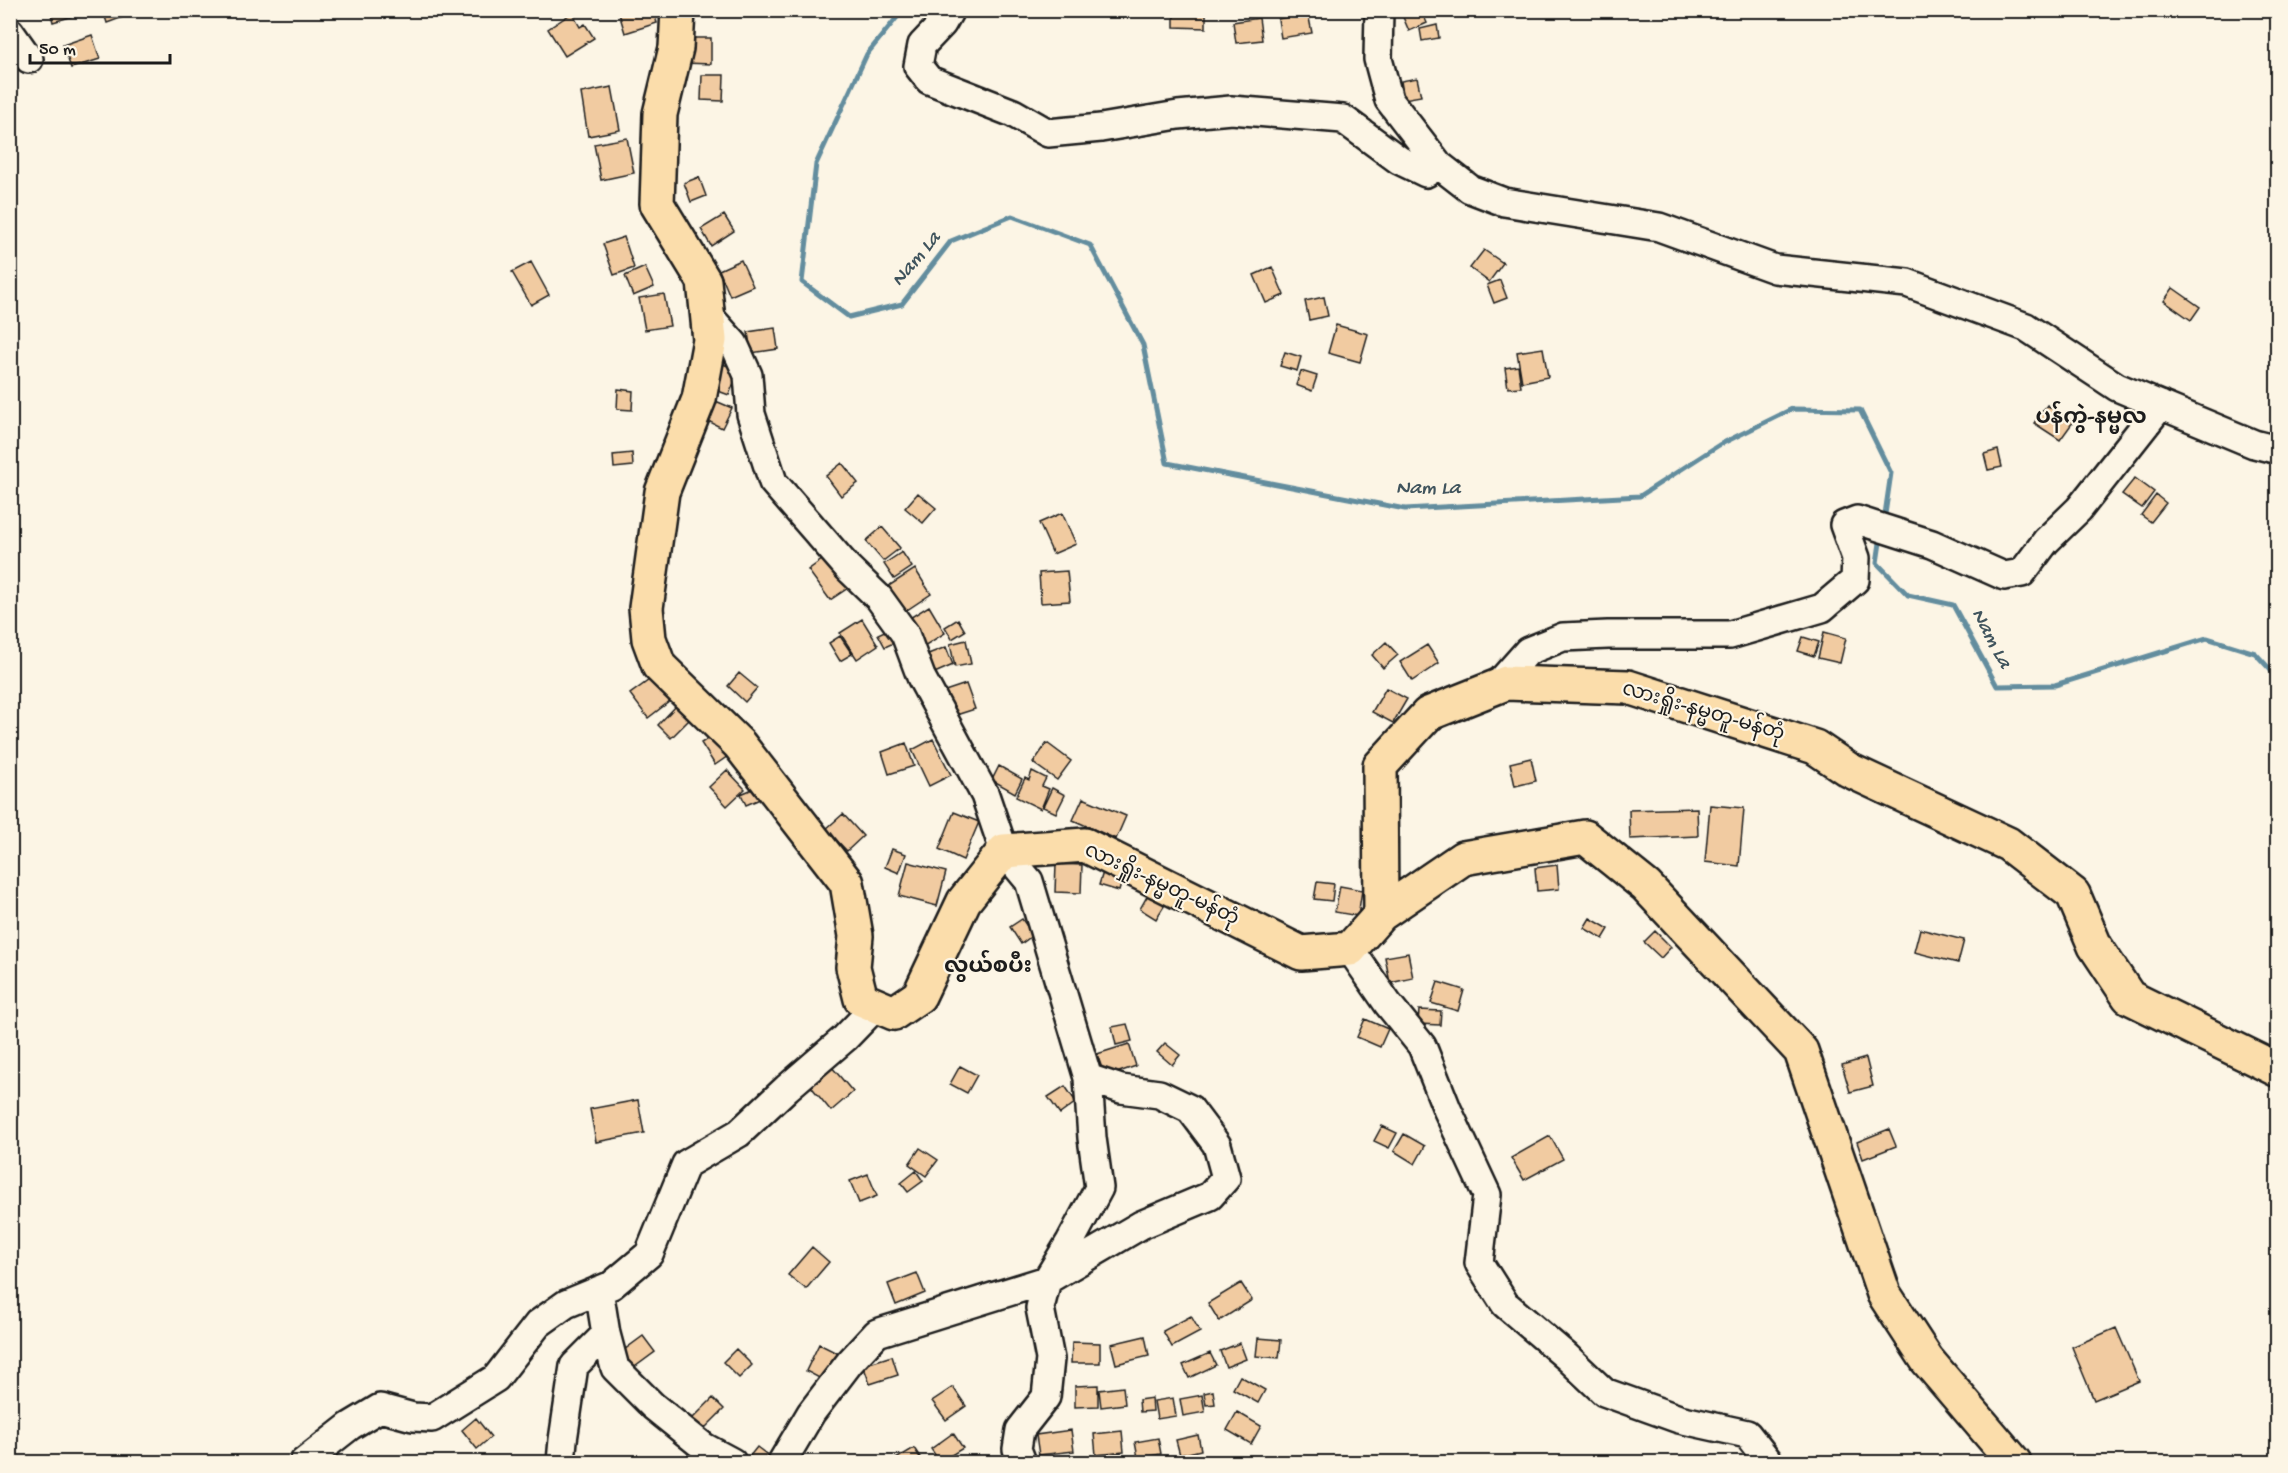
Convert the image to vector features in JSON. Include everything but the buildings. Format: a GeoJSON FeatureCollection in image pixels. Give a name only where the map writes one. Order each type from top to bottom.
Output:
{"type":"FeatureCollection","features":[{"type":"Feature","properties":{"kind":"main road"},"geometry":{"type":"LineString","coordinates":[[678,10],[676,48],[660,114],[657,204],[704,281],[710,340],[699,399],[662,492],[646,608],[649,639],[658,666],[739,744],[847,883],[856,936],[853,968],[861,999],[894,1013],[919,996],[964,901],[1004,851]]}},
{"type":"Feature","properties":{"kind":"main road","name":"လားရှိုး-နမ္မတူ-မန်တုံ"},"geometry":{"type":"LineString","coordinates":[[1381,914],[1380,766],[1428,714],[1506,683],[1628,687],[1815,747],[1849,770],[2008,844],[2073,894],[2095,946],[2129,997],[2277,1070]]}},
{"type":"Feature","properties":{"kind":"main road"},"geometry":{"type":"LineString","coordinates":[[1350,949],[1381,914],[1463,858],[1585,837],[1646,886],[1801,1051],[1884,1294],[1927,1360],[2014,1462]]}},
{"type":"Feature","properties":{"kind":"main road","name":"လားရှိုး-နမ္မတူ-မန်တုံ"},"geometry":{"type":"LineString","coordinates":[[1004,851],[1085,845],[1301,953],[1350,949]]}},
{"type":"Feature","properties":{"kind":"street"},"geometry":{"type":"LineString","coordinates":[[950,10],[942,24],[922,45],[918,66],[929,80],[1013,113],[1048,133],[1230,110],[1343,119],[1399,160],[1426,173],[1439,165]]}},
{"type":"Feature","properties":{"kind":"street"},"geometry":{"type":"LineString","coordinates":[[1379,10],[1378,59],[1389,100],[1439,165],[1470,189],[1504,202],[1659,227],[1774,268],[1907,283],[2026,327],[2116,387],[2254,444],[2277,450]]}},
{"type":"Feature","properties":{"kind":"street"},"geometry":{"type":"LineString","coordinates":[[10,32],[29,60]]}},
{"type":"Feature","properties":{"kind":"street"},"geometry":{"type":"LineString","coordinates":[[708,315],[734,344],[748,375],[751,414],[773,482],[848,568],[879,598],[905,634],[921,677],[985,795],[1004,851],[1029,881],[1088,1078],[1092,1138],[1099,1188],[1047,1280],[1040,1308],[1050,1359],[1046,1397],[1020,1430],[1017,1449],[1022,1462]]}},
{"type":"Feature","properties":{"kind":"street"},"geometry":{"type":"LineString","coordinates":[[1496,687],[1528,651],[1563,637],[1730,635],[1822,608],[1856,580],[1856,558],[1844,525],[1857,520],[1932,544],[2004,576],[2022,573],[2046,541],[2079,509],[2161,405]]}},
{"type":"Feature","properties":{"kind":"street"},"geometry":{"type":"LineString","coordinates":[[1350,949],[1388,1004],[1422,1046],[1447,1109],[1487,1195],[1479,1263],[1505,1304],[1605,1392],[1679,1419],[1747,1434],[1769,1462]]}},
{"type":"Feature","properties":{"kind":"street"},"geometry":{"type":"LineString","coordinates":[[304,1462],[350,1426],[380,1408],[413,1417],[432,1418],[496,1378],[538,1324],[566,1304],[612,1285],[649,1254],[686,1164],[739,1133],[876,1006]]}},
{"type":"Feature","properties":{"kind":"street"},"geometry":{"type":"LineString","coordinates":[[782,1462],[811,1413],[850,1362],[877,1333],[1047,1280],[1141,1225],[1210,1196],[1226,1178],[1217,1145],[1190,1109],[1159,1094],[1121,1089],[1088,1078]]}},
{"type":"Feature","properties":{"kind":"street"},"geometry":{"type":"LineString","coordinates":[[599,1290],[606,1334],[615,1368],[653,1406],[704,1448],[732,1462]]}},
{"type":"Feature","properties":{"kind":"street"},"geometry":{"type":"LineString","coordinates":[[561,1462],[574,1366],[606,1334]]}},
{"type":"Feature","properties":{"kind":"waterway","name":"Nam La"},"geometry":{"type":"LineString","coordinates":[[903,10],[867,54],[816,164],[802,282],[849,317],[902,304],[951,241],[1012,216],[1090,245],[1143,345],[1167,463],[1405,509],[1640,496],[1719,445],[1792,409],[1860,410],[1891,473],[1884,521]]}},
{"type":"Feature","properties":{"kind":"waterway","name":"Nam La"},"geometry":{"type":"LineString","coordinates":[[1881,536],[1877,563],[1908,595],[1953,605],[1997,686],[2055,685],[2207,638],[2255,653],[2278,678]]}},
{"type":"Feature","properties":{"kind":"district","name":"ပန်ကွဲ-နမ္မလ"},"geometry":{"type":"Point","coordinates":[2091,419]}},
{"type":"Feature","properties":{"kind":"district","name":"လွယ်စပီး"},"geometry":{"type":"Point","coordinates":[988,968]}}]}
